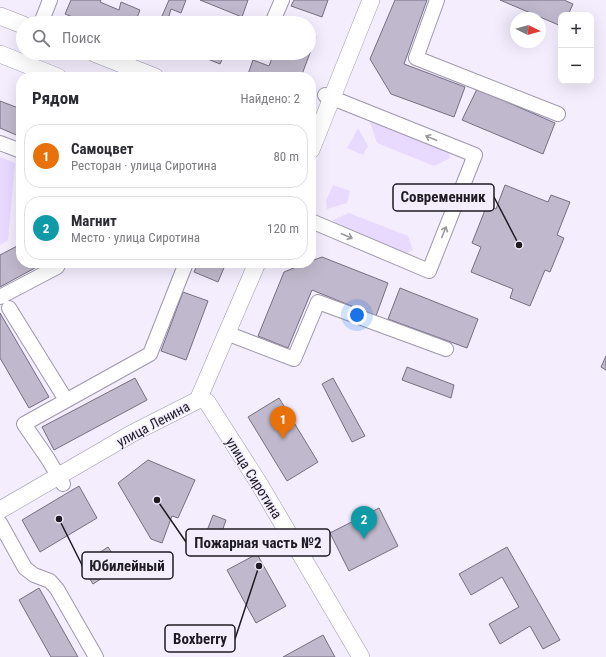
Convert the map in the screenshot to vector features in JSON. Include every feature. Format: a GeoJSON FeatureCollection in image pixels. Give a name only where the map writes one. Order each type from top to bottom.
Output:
{"type":"FeatureCollection","features":[{"type":"Feature","properties":{"kind":"main road"},"geometry":{"type":"LineString","coordinates":[[334,98],[361,0]]}},
{"type":"Feature","properties":{"kind":"main road"},"geometry":{"type":"LineString","coordinates":[[316,132],[334,98],[371,0]]}},
{"type":"Feature","properties":{"kind":"main road"},"geometry":{"type":"LineString","coordinates":[[0,16],[16,22]]}},
{"type":"Feature","properties":{"kind":"main road"},"geometry":{"type":"LineString","coordinates":[[0,54],[45,72]]}},
{"type":"Feature","properties":{"kind":"main road"},"geometry":{"type":"LineString","coordinates":[[112,60],[142,72]]}},
{"type":"Feature","properties":{"kind":"main road","name":"улица Ленина"},"geometry":{"type":"LineString","coordinates":[[0,510],[61,480],[131,434],[203,401],[255,268]]}},
{"type":"Feature","properties":{"kind":"main road"},"geometry":{"type":"LineString","coordinates":[[203,401],[234,336],[263,268]]}},
{"type":"Feature","properties":{"kind":"main road","name":"улица Сиротина"},"geometry":{"type":"LineString","coordinates":[[203,401],[260,485],[361,657]]}},
{"type":"Feature","properties":{"kind":"street"},"geometry":{"type":"LineString","coordinates":[[44,16],[50,0]]}},
{"type":"Feature","properties":{"kind":"street"},"geometry":{"type":"LineString","coordinates":[[275,16],[282,0]]}},
{"type":"Feature","properties":{"kind":"street"},"geometry":{"type":"LineString","coordinates":[[437,0],[416,58],[558,114]]}},
{"type":"Feature","properties":{"kind":"street"},"geometry":{"type":"LineString","coordinates":[[316,223],[429,271],[475,155],[334,98]]}},
{"type":"Feature","properties":{"kind":"street"},"geometry":{"type":"LineString","coordinates":[[0,143],[16,149]]}},
{"type":"Feature","properties":{"kind":"street"},"geometry":{"type":"LineString","coordinates":[[55,268],[4,302],[66,400]]}},
{"type":"Feature","properties":{"kind":"street"},"geometry":{"type":"LineString","coordinates":[[61,480],[24,424],[150,354],[184,268]]}},
{"type":"Feature","properties":{"kind":"street"},"geometry":{"type":"LineString","coordinates":[[234,336],[294,359],[318,302],[446,349]]}},
{"type":"Feature","properties":{"kind":"street"},"geometry":{"type":"LineString","coordinates":[[0,523],[25,568],[34,576],[50,581],[57,589],[96,657]]}},
{"type":"Feature","properties":{"kind":"shaded area"},"geometry":{"type":"Polygon","coordinates":[[[370,122],[448,151],[450,158],[434,166],[377,143],[370,122]]]}},
{"type":"Feature","properties":{"kind":"shaded area"},"geometry":{"type":"Polygon","coordinates":[[[358,128],[368,146],[363,155],[347,148],[358,128]]]}},
{"type":"Feature","properties":{"kind":"shaded area"},"geometry":{"type":"Polygon","coordinates":[[[0,157],[15,163],[8,240],[0,245],[0,157]]]}},
{"type":"Feature","properties":{"kind":"shaded area"},"geometry":{"type":"Polygon","coordinates":[[[333,185],[350,191],[347,203],[327,209],[326,201],[333,185]]]}},
{"type":"Feature","properties":{"kind":"shaded area"},"geometry":{"type":"Polygon","coordinates":[[[349,213],[408,236],[413,250],[407,253],[335,225],[333,220],[349,213]]]}},
{"type":"Feature","properties":{"kind":"building"},"geometry":{"type":"Polygon","coordinates":[[[71,0],[101,0],[100,2],[119,10],[121,2],[140,10],[138,16],[70,16],[65,14],[71,0]]]}},
{"type":"Feature","properties":{"kind":"building"},"geometry":{"type":"Polygon","coordinates":[[[169,0],[186,0],[181,13],[171,9],[169,16],[162,16],[169,0]]]}},
{"type":"Feature","properties":{"kind":"building"},"geometry":{"type":"Polygon","coordinates":[[[200,0],[248,0],[242,16],[200,0]]]}},
{"type":"Feature","properties":{"kind":"building"},"geometry":{"type":"Polygon","coordinates":[[[294,0],[328,0],[322,17],[291,6],[294,0]]]}},
{"type":"Feature","properties":{"kind":"building"},"geometry":{"type":"Polygon","coordinates":[[[395,0],[427,0],[404,64],[465,87],[454,117],[391,94],[370,59],[395,0]]]}},
{"type":"Feature","properties":{"kind":"building"},"geometry":{"type":"Polygon","coordinates":[[[500,0],[564,0],[573,4],[569,12],[558,12],[558,25],[546,20],[546,12],[528,12],[500,0]]]}},
{"type":"Feature","properties":{"kind":"building"},"geometry":{"type":"Polygon","coordinates":[[[210,60],[222,60],[220,64],[210,60]]]}},
{"type":"Feature","properties":{"kind":"building"},"geometry":{"type":"Polygon","coordinates":[[[253,60],[269,66],[271,60],[307,60],[303,72],[249,72],[253,60]]]}},
{"type":"Feature","properties":{"kind":"building"},"geometry":{"type":"Polygon","coordinates":[[[477,89],[555,123],[543,154],[462,120],[477,89]]]}},
{"type":"Feature","properties":{"kind":"building"},"geometry":{"type":"Polygon","coordinates":[[[0,101],[16,107],[16,135],[0,128],[0,101]]]}},
{"type":"Feature","properties":{"kind":"building"},"geometry":{"type":"Polygon","coordinates":[[[505,185],[548,202],[551,195],[570,202],[557,235],[564,238],[550,272],[545,270],[530,306],[510,298],[513,289],[471,272],[481,247],[472,243],[487,205],[496,209],[505,185]]]}},
{"type":"Feature","properties":{"kind":"building"},"geometry":{"type":"Polygon","coordinates":[[[16,247],[16,268],[35,268],[0,287],[0,255],[16,247]]]}},
{"type":"Feature","properties":{"kind":"building"},"geometry":{"type":"Polygon","coordinates":[[[322,257],[388,283],[376,316],[312,290],[288,348],[258,336],[284,272],[294,268],[316,268],[316,259],[322,257]]]}},
{"type":"Feature","properties":{"kind":"building"},"geometry":{"type":"Polygon","coordinates":[[[196,268],[224,268],[218,282],[194,272],[196,268]]]}},
{"type":"Feature","properties":{"kind":"building"},"geometry":{"type":"Polygon","coordinates":[[[400,288],[478,319],[467,348],[388,319],[400,288]]]}},
{"type":"Feature","properties":{"kind":"building"},"geometry":{"type":"Polygon","coordinates":[[[183,292],[208,301],[186,360],[161,351],[183,292]]]}},
{"type":"Feature","properties":{"kind":"building"},"geometry":{"type":"Polygon","coordinates":[[[0,313],[49,397],[29,408],[0,358],[0,313]]]}},
{"type":"Feature","properties":{"kind":"building"},"geometry":{"type":"Polygon","coordinates":[[[606,356],[606,370],[601,367],[606,356]]]}},
{"type":"Feature","properties":{"kind":"building"},"geometry":{"type":"Polygon","coordinates":[[[407,367],[454,385],[451,398],[402,380],[407,367]]]}},
{"type":"Feature","properties":{"kind":"building"},"geometry":{"type":"Polygon","coordinates":[[[135,378],[147,400],[54,450],[42,427],[135,378]]]}},
{"type":"Feature","properties":{"kind":"building"},"geometry":{"type":"Polygon","coordinates":[[[333,378],[365,436],[352,442],[322,384],[333,378]]]}},
{"type":"Feature","properties":{"kind":"building"},"geometry":{"type":"Polygon","coordinates":[[[279,398],[318,462],[287,481],[248,417],[279,398]]]}},
{"type":"Feature","properties":{"kind":"building"},"geometry":{"type":"Polygon","coordinates":[[[148,460],[195,480],[178,518],[172,516],[162,543],[151,539],[118,483],[148,460]]]}},
{"type":"Feature","properties":{"kind":"building"},"geometry":{"type":"Polygon","coordinates":[[[79,486],[97,518],[40,552],[22,520],[79,486]]]}},
{"type":"Feature","properties":{"kind":"building"},"geometry":{"type":"Polygon","coordinates":[[[379,508],[398,546],[349,571],[330,533],[379,508]]]}},
{"type":"Feature","properties":{"kind":"building"},"geometry":{"type":"Polygon","coordinates":[[[213,515],[226,520],[219,540],[205,536],[213,515]]]}},
{"type":"Feature","properties":{"kind":"building"},"geometry":{"type":"Polygon","coordinates":[[[108,547],[121,566],[93,584],[81,565],[108,547]]]}},
{"type":"Feature","properties":{"kind":"building"},"geometry":{"type":"Polygon","coordinates":[[[507,547],[560,640],[543,649],[530,626],[500,644],[489,624],[519,607],[502,577],[471,595],[459,574],[507,547]]]}},
{"type":"Feature","properties":{"kind":"building"},"geometry":{"type":"Polygon","coordinates":[[[257,554],[286,606],[256,623],[227,570],[257,554]]]}},
{"type":"Feature","properties":{"kind":"building"},"geometry":{"type":"Polygon","coordinates":[[[39,588],[78,657],[51,657],[19,600],[39,588]]]}},
{"type":"Feature","properties":{"kind":"building"},"geometry":{"type":"Polygon","coordinates":[[[323,635],[335,657],[283,657],[323,635]]]}},
{"type":"Feature","properties":{"kind":"place","name":"Современник"},"geometry":{"type":"Point","coordinates":[519,245]}},
{"type":"Feature","properties":{"kind":"place","name":"Самоцвет"},"geometry":{"type":"Point","coordinates":[283,439]}},
{"type":"Feature","properties":{"kind":"place","name":"Пожарная часть №2"},"geometry":{"type":"Point","coordinates":[157,500]}},
{"type":"Feature","properties":{"kind":"place","name":"Юбилейный"},"geometry":{"type":"Point","coordinates":[59,519]}},
{"type":"Feature","properties":{"kind":"place","name":"Магнит"},"geometry":{"type":"Point","coordinates":[364,539]}},
{"type":"Feature","properties":{"kind":"place","name":"Boxberry"},"geometry":{"type":"Point","coordinates":[259,566]}}]}
